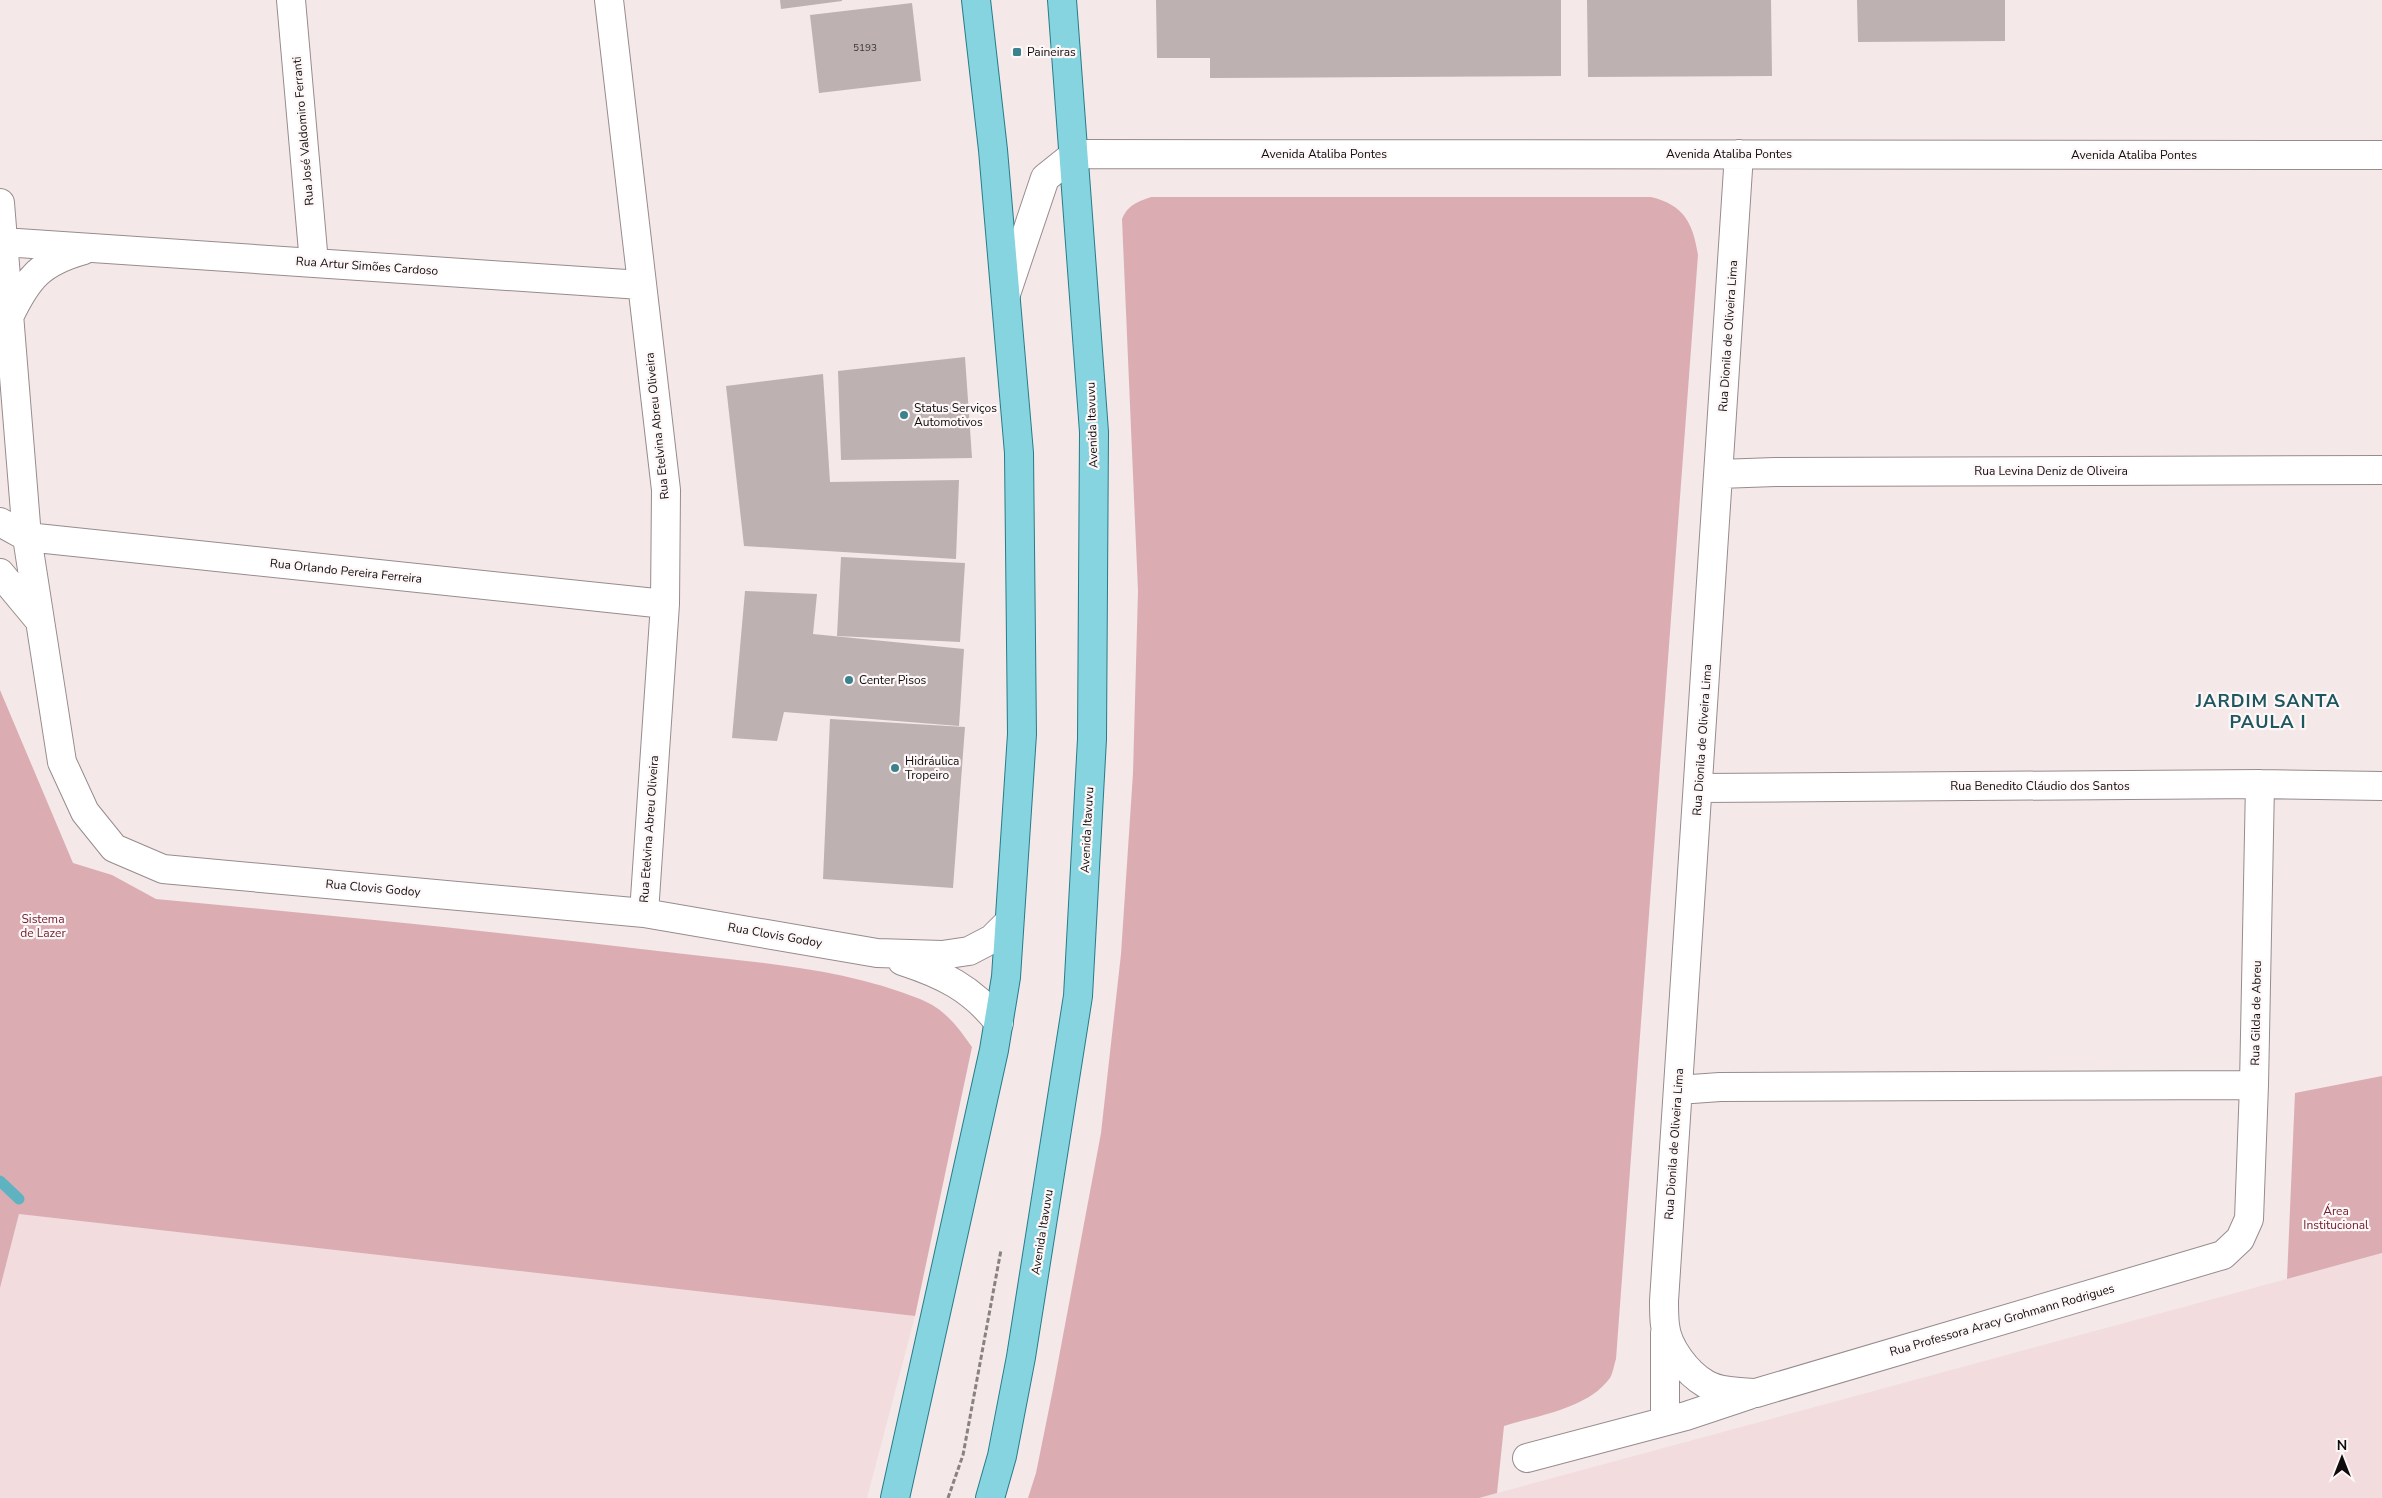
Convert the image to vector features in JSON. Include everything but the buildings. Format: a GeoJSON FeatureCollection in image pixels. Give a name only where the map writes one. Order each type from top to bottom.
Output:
{"type":"FeatureCollection","features":[{"type":"Feature","properties":{"kind":"main road"},"geometry":{"type":"LineString","coordinates":[[895,1498],[994,1050],[1006,977],[1022,734],[1018,453],[1006,294],[976,0]]}},
{"type":"Feature","properties":{"kind":"main road","name":"Avenida Itavuvu"},"geometry":{"type":"LineString","coordinates":[[990,1498],[1002,1456],[1022,1357],[1078,996],[1092,739],[1094,432],[1075,154],[1062,0]]}},
{"type":"Feature","properties":{"kind":"street","name":"Rua José Valdomiro Ferranti"},"geometry":{"type":"LineString","coordinates":[[291,0],[314,262]]}},
{"type":"Feature","properties":{"kind":"street","name":"Rua Etelvina Abreu Oliveira"},"geometry":{"type":"LineString","coordinates":[[609,0],[666,490],[665,604],[644,912]]}},
{"type":"Feature","properties":{"kind":"street"},"geometry":{"type":"LineString","coordinates":[[1006,294],[1046,178],[1075,154]]}},
{"type":"Feature","properties":{"kind":"street","name":"Avenida Ataliba Pontes"},"geometry":{"type":"LineString","coordinates":[[1075,154],[2382,155]]}},
{"type":"Feature","properties":{"kind":"street","name":"Rua Dionila de Oliveira Lima"},"geometry":{"type":"LineString","coordinates":[[1665,1421],[1664,1301],[1739,154]]}},
{"type":"Feature","properties":{"kind":"street","name":"Rua Clovis Godoy"},"geometry":{"type":"LineString","coordinates":[[0,203],[29,550],[62,762],[85,812],[114,848],[163,869],[644,912],[877,953],[927,969],[959,984],[984,1004],[998,1022]]}},
{"type":"Feature","properties":{"kind":"street","name":"Rua Artur Simões Cardoso"},"geometry":{"type":"LineString","coordinates":[[3,242],[641,285]]}},
{"type":"Feature","properties":{"kind":"street","name":"Rua Artur Simões Cardoso"},"geometry":{"type":"LineString","coordinates":[[9,317],[22,289],[42,268],[66,255],[93,247]]}},
{"type":"Feature","properties":{"kind":"street"},"geometry":{"type":"LineString","coordinates":[[0,425],[16,401]]}},
{"type":"Feature","properties":{"kind":"street","name":"Rua Levina Deniz de Oliveira"},"geometry":{"type":"LineString","coordinates":[[1719,474],[1776,472],[2382,470]]}},
{"type":"Feature","properties":{"kind":"street"},"geometry":{"type":"LineString","coordinates":[[0,522],[29,550]]}},
{"type":"Feature","properties":{"kind":"street"},"geometry":{"type":"LineString","coordinates":[[0,553],[29,550]]}},
{"type":"Feature","properties":{"kind":"street","name":"Rua Orlando Pereira Ferreira"},"geometry":{"type":"LineString","coordinates":[[29,550],[665,604]]}},
{"type":"Feature","properties":{"kind":"street"},"geometry":{"type":"LineString","coordinates":[[0,573],[40,621]]}},
{"type":"Feature","properties":{"kind":"street","name":"Rua Benedito Cláudio dos Santos"},"geometry":{"type":"LineString","coordinates":[[1699,788],[2260,784],[2382,786]]}},
{"type":"Feature","properties":{"kind":"street","name":"Rua Gilda de Abreu"},"geometry":{"type":"LineString","coordinates":[[2240,1239],[2249,1219],[2254,1085],[2260,784]]}},
{"type":"Feature","properties":{"kind":"street","name":"Rua Clovis Godoy"},"geometry":{"type":"LineString","coordinates":[[877,953],[942,955],[969,951],[992,939],[1009,922]]}},
{"type":"Feature","properties":{"kind":"street"},"geometry":{"type":"LineString","coordinates":[[1678,1090],[1720,1087],[2254,1085]]}},
{"type":"Feature","properties":{"kind":"street","name":"Rua Professora Aracy Grohmann Rodrigues"},"geometry":{"type":"LineString","coordinates":[[1527,1458],[1665,1421],[2223,1255],[2240,1239]]}},
{"type":"Feature","properties":{"kind":"street","name":"Rua Dionila de Oliveira Lima"},"geometry":{"type":"LineString","coordinates":[[1665,1326],[1673,1348],[1690,1372]]}},
{"type":"Feature","properties":{"kind":"street","name":"Rua Professora Aracy Grohmann Rodrigues"},"geometry":{"type":"LineString","coordinates":[[1690,1372],[1707,1384],[1733,1391],[1760,1392]]}},
{"type":"Feature","properties":{"kind":"shaded area"},"geometry":{"type":"Polygon","coordinates":[[[19,1214],[915,1316],[867,1498],[0,1498],[0,1288],[19,1214]]]}},
{"type":"Feature","properties":{"kind":"shaded area"},"geometry":{"type":"Polygon","coordinates":[[[2382,1253],[2382,1498],[1479,1498],[2287,1279],[2382,1253]]]}},
{"type":"Feature","properties":{"kind":"green space"},"geometry":{"type":"Polygon","coordinates":[[[1151,197],[1651,197],[1662,200],[1679,210],[1690,225],[1696,244],[1698,255],[1616,1359],[1610,1378],[1589,1397],[1562,1410],[1504,1426],[1497,1493],[1479,1498],[1028,1498],[1036,1473],[1053,1389],[1101,1133],[1121,954],[1133,773],[1138,591],[1122,219],[1127,210],[1151,197]]]}},
{"type":"Feature","properties":{"kind":"green space","name":"Sistema de Lazer"},"geometry":{"type":"Polygon","coordinates":[[[0,690],[73,863],[112,875],[156,899],[470,930],[758,962],[857,979],[920,999],[937,1008],[956,1025],[972,1047],[915,1316],[19,1214],[0,1288],[0,690]]]}},
{"type":"Feature","properties":{"kind":"green space","name":"Área Institucional"},"geometry":{"type":"Polygon","coordinates":[[[2382,1076],[2382,1253],[2287,1279],[2295,1093],[2382,1076]]]}},
{"type":"Feature","properties":{"kind":"waterway"},"geometry":{"type":"LineString","coordinates":[[0,1181],[19,1199]]}},
{"type":"Feature","properties":{"kind":"place","name":"Paineiras"},"geometry":{"type":"Point","coordinates":[1017,52]}},
{"type":"Feature","properties":{"kind":"place","name":"Status Serviços Automotivos"},"geometry":{"type":"Point","coordinates":[904,415]}},
{"type":"Feature","properties":{"kind":"place","name":"Center Pisos"},"geometry":{"type":"Point","coordinates":[849,680]}},
{"type":"Feature","properties":{"kind":"place","name":"Hidráulica Tropeiro"},"geometry":{"type":"Point","coordinates":[895,768]}},
{"type":"Feature","properties":{"kind":"district","name":"JARDIM SANTA PAULA I"},"geometry":{"type":"Point","coordinates":[2268,711]}}]}
